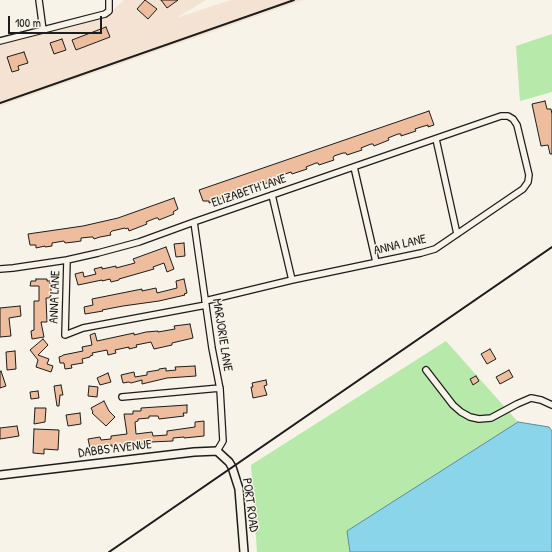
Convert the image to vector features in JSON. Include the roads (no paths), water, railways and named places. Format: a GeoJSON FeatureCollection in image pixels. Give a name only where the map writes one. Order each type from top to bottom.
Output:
{"type":"FeatureCollection","features":[{"type":"Feature","properties":{"kind":"street"},"geometry":{"type":"LineString","coordinates":[[39,0],[43,30]]}},
{"type":"Feature","properties":{"kind":"street"},"geometry":{"type":"LineString","coordinates":[[0,41],[105,14],[109,11],[109,0]]}},
{"type":"Feature","properties":{"kind":"street","name":"ELIZABETH LANE"},"geometry":{"type":"LineString","coordinates":[[0,269],[67,260],[139,242],[501,116]]}},
{"type":"Feature","properties":{"kind":"street","name":"ANNA LANE"},"geometry":{"type":"LineString","coordinates":[[67,260],[65,335],[86,328],[206,303],[292,280],[435,249],[523,188],[528,182],[529,174],[517,125],[513,119],[508,116],[501,116]]}},
{"type":"Feature","properties":{"kind":"street"},"geometry":{"type":"LineString","coordinates":[[436,139],[457,234]]}},
{"type":"Feature","properties":{"kind":"street"},"geometry":{"type":"LineString","coordinates":[[354,167],[376,262]]}},
{"type":"Feature","properties":{"kind":"street"},"geometry":{"type":"LineString","coordinates":[[272,195],[292,280]]}},
{"type":"Feature","properties":{"kind":"street","name":"MARJORIE LANE"},"geometry":{"type":"LineString","coordinates":[[194,222],[212,348],[220,388],[223,441],[217,451]]}},
{"type":"Feature","properties":{"kind":"street"},"geometry":{"type":"LineString","coordinates":[[426,370],[453,405],[470,417],[480,419],[491,418],[531,398],[541,400],[552,405]]}},
{"type":"Feature","properties":{"kind":"street"},"geometry":{"type":"LineString","coordinates":[[122,398],[220,388]]}},
{"type":"Feature","properties":{"kind":"street","name":"PORT ROAD"},"geometry":{"type":"LineString","coordinates":[[217,451],[229,462],[232,467],[239,489],[244,552]]}},
{"type":"Feature","properties":{"kind":"street","name":"DABBS AVENUE"},"geometry":{"type":"LineString","coordinates":[[0,475],[194,452],[217,451]]}},
{"type":"Feature","properties":{"kind":"water"},"geometry":{"type":"Polygon","coordinates":[[[518,422],[549,427],[552,431],[552,552],[350,552],[347,531],[518,422]]]}},
{"type":"Feature","properties":{"kind":"railway"},"geometry":{"type":"LineString","coordinates":[[0,103],[294,0]]}},
{"type":"Feature","properties":{"kind":"railway"},"geometry":{"type":"LineString","coordinates":[[109,552],[552,247]]}}]}
